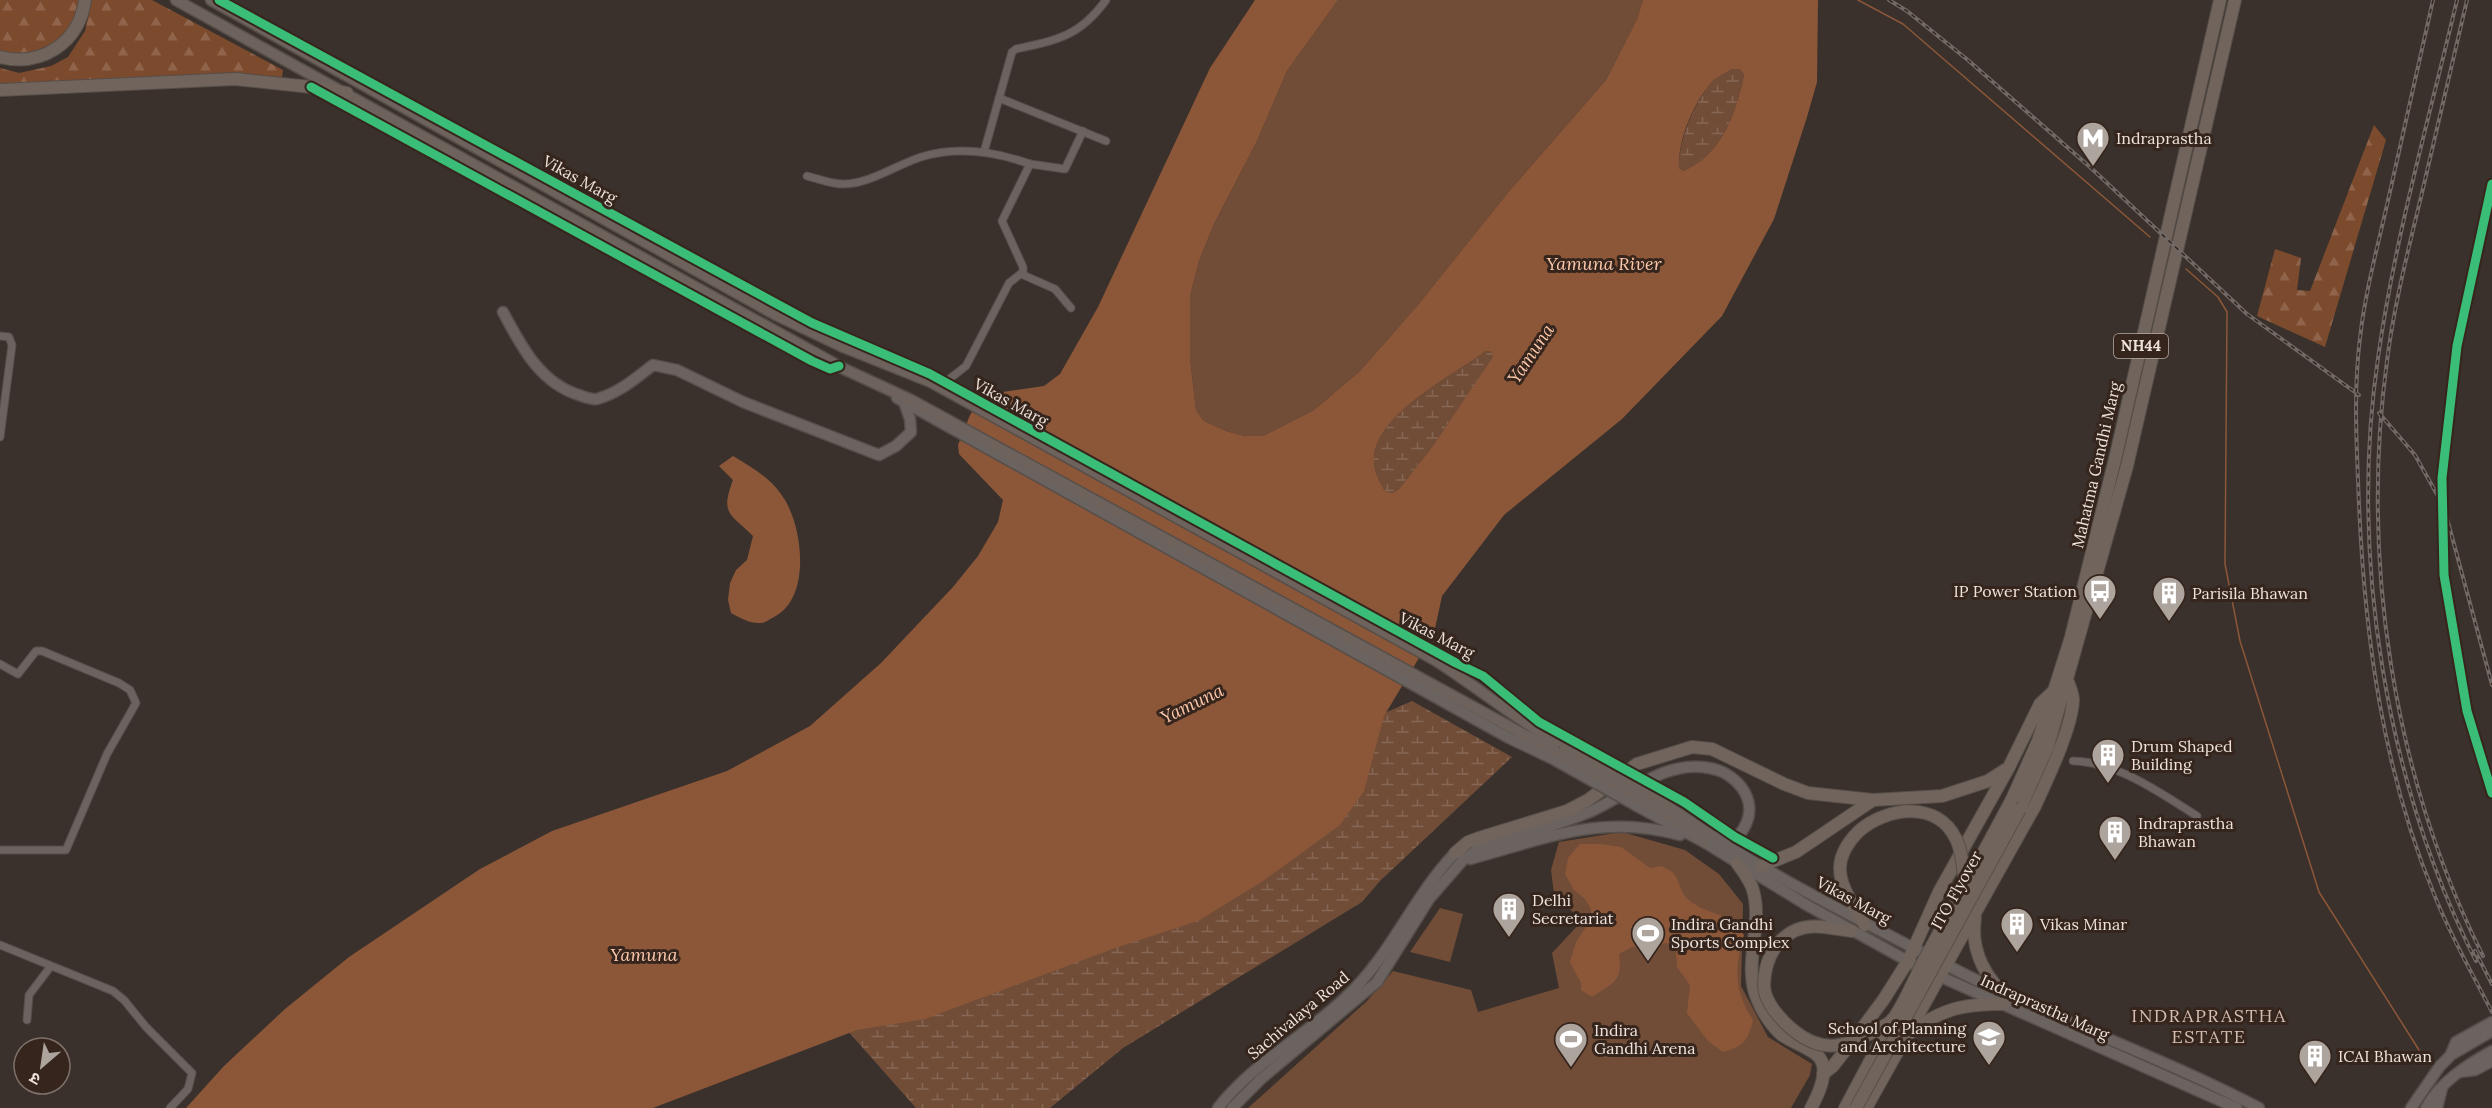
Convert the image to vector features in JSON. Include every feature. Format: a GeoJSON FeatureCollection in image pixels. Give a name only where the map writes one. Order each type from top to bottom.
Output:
{"type":"FeatureCollection","features":[{"type":"Feature","properties":{"kind":"highway"},"geometry":{"type":"LineString","coordinates":[[0,57],[21,60],[52,52],[61,46],[75,30],[85,0]]}},
{"type":"Feature","properties":{"kind":"highway","name":"Mahatma Gandhi Marg"},"geometry":{"type":"LineString","coordinates":[[2055,690],[2071,637],[2116,455],[2220,0]]}},
{"type":"Feature","properties":{"kind":"highway","name":"Mahatma Gandhi Marg"},"geometry":{"type":"LineString","coordinates":[[2068,680],[2127,466],[2235,0]]}},
{"type":"Feature","properties":{"kind":"highway"},"geometry":{"type":"LineString","coordinates":[[0,90],[235,79],[347,93]]}},
{"type":"Feature","properties":{"kind":"highway"},"geometry":{"type":"LineString","coordinates":[[2197,98],[2211,102]]}},
{"type":"Feature","properties":{"kind":"highway"},"geometry":{"type":"LineString","coordinates":[[1866,1108],[2035,806],[2054,765],[2073,699],[2068,680]]}},
{"type":"Feature","properties":{"kind":"highway","name":"ITO Flyover"},"geometry":{"type":"LineString","coordinates":[[1856,1108],[2016,804],[2068,680]]}},
{"type":"Feature","properties":{"kind":"highway"},"geometry":{"type":"LineString","coordinates":[[1823,1074],[1833,1066],[1855,1038],[1908,961],[1939,892],[2009,767],[2040,704],[2055,690]]}},
{"type":"Feature","properties":{"kind":"highway","name":"ITO Flyover"},"geometry":{"type":"LineString","coordinates":[[2043,743],[2055,690]]}},
{"type":"Feature","properties":{"kind":"highway"},"geometry":{"type":"LineString","coordinates":[[1459,856],[1468,842],[1520,835],[1582,804],[1636,764],[1692,747],[1712,749],[1808,794],[1873,800],[1942,796],[1988,781],[2009,767]]}},
{"type":"Feature","properties":{"kind":"highway"},"geometry":{"type":"LineString","coordinates":[[1761,866],[1796,852],[1873,800]]}},
{"type":"Feature","properties":{"kind":"highway","name":"ITO Flyover"},"geometry":{"type":"LineString","coordinates":[[1845,1108],[1965,885],[2016,804]]}},
{"type":"Feature","properties":{"kind":"highway"},"geometry":{"type":"LineString","coordinates":[[1865,925],[1844,886],[1839,868],[1840,858],[1851,840],[1869,823],[1889,814],[1916,811],[1943,821],[1959,847],[1965,885]]}},
{"type":"Feature","properties":{"kind":"highway"},"geometry":{"type":"LineString","coordinates":[[1737,863],[1749,882],[1754,896],[1755,922],[1750,969],[1758,1001],[1780,1034],[1818,1056],[1824,1066],[1811,1108]]}},
{"type":"Feature","properties":{"kind":"highway"},"geometry":{"type":"LineString","coordinates":[[1939,892],[1945,902],[1957,910],[1975,913]]}},
{"type":"Feature","properties":{"kind":"highway"},"geometry":{"type":"LineString","coordinates":[[1975,913],[1973,933],[1978,954],[1986,975],[2000,990]]}},
{"type":"Feature","properties":{"kind":"highway"},"geometry":{"type":"LineString","coordinates":[[1852,931],[1824,927],[1805,927],[1793,931],[1778,942],[1772,951],[1765,970],[1764,988],[1777,1015],[1804,1037],[1828,1046],[1852,1043],[1892,1020]]}},
{"type":"Feature","properties":{"kind":"highway"},"geometry":{"type":"LineString","coordinates":[[1905,1037],[1931,1017],[1958,1006],[2004,1004]]}},
{"type":"Feature","properties":{"kind":"main road","name":"Vikas Marg"},"geometry":{"type":"LineString","coordinates":[[176,0],[904,402],[939,418]]}},
{"type":"Feature","properties":{"kind":"main road","name":"Vikas Marg"},"geometry":{"type":"LineString","coordinates":[[211,0],[776,315],[841,346],[901,368],[939,387],[1435,660],[1467,680],[1503,709],[1641,799]]}},
{"type":"Feature","properties":{"kind":"main road"},"geometry":{"type":"LineString","coordinates":[[503,312],[522,346],[541,372],[563,390],[594,400],[617,392],[653,365],[677,370],[743,402],[879,455],[896,446],[911,432],[910,419],[904,402]]}},
{"type":"Feature","properties":{"kind":"main road","name":"Vikas Marg"},"geometry":{"type":"LineString","coordinates":[[842,368],[939,418],[1510,734],[1641,799],[1708,839],[1865,925],[1914,948],[1942,970]]}},
{"type":"Feature","properties":{"kind":"main road"},"geometry":{"type":"LineString","coordinates":[[1459,856],[1520,835],[1591,811],[1661,773],[1704,767],[1720,771],[1737,782],[1746,793],[1750,805],[1747,822],[1740,834],[1730,839],[1708,839],[1620,825],[1520,835]]}},
{"type":"Feature","properties":{"kind":"main road","name":"Vikas Marg"},"geometry":{"type":"LineString","coordinates":[[1708,839],[1737,863],[1852,931],[1908,961]]}},
{"type":"Feature","properties":{"kind":"main road","name":"Sachivalaya Road"},"geometry":{"type":"LineString","coordinates":[[1395,945],[1421,893],[1439,870],[1459,856]]}},
{"type":"Feature","properties":{"kind":"main road","name":"Sachivalaya Road"},"geometry":{"type":"LineString","coordinates":[[1232,1108],[1376,974],[1429,899],[1448,878],[1459,856]]}},
{"type":"Feature","properties":{"kind":"main road"},"geometry":{"type":"LineString","coordinates":[[1439,870],[1448,878]]}},
{"type":"Feature","properties":{"kind":"main road","name":"Indraprastha Marg"},"geometry":{"type":"LineString","coordinates":[[1908,961],[2000,990],[2227,1091],[2259,1108]]}},
{"type":"Feature","properties":{"kind":"main road","name":"Indraprastha Marg"},"geometry":{"type":"LineString","coordinates":[[1942,970],[2004,1004],[2237,1108]]}},
{"type":"Feature","properties":{"kind":"main road","name":"Sachivalaya Road"},"geometry":{"type":"LineString","coordinates":[[1218,1108],[1239,1084],[1376,974]]}},
{"type":"Feature","properties":{"kind":"main road"},"geometry":{"type":"LineString","coordinates":[[2411,1108],[2425,1086],[2451,1055],[2456,1042],[2492,1022]]}},
{"type":"Feature","properties":{"kind":"main road"},"geometry":{"type":"LineString","coordinates":[[2451,1055],[2492,1031]]}},
{"type":"Feature","properties":{"kind":"main road"},"geometry":{"type":"LineString","coordinates":[[2426,1108],[2442,1085],[2492,1051]]}},
{"type":"Feature","properties":{"kind":"main road"},"geometry":{"type":"LineString","coordinates":[[2459,1072],[2475,1070],[2492,1061]]}},
{"type":"Feature","properties":{"kind":"main road"},"geometry":{"type":"LineString","coordinates":[[2438,1108],[2442,1085]]}},
{"type":"Feature","properties":{"kind":"street"},"geometry":{"type":"LineString","coordinates":[[984,152],[1014,50],[1052,41],[1080,29],[1096,15],[1106,0]]}},
{"type":"Feature","properties":{"kind":"street"},"geometry":{"type":"LineString","coordinates":[[999,98],[1106,141]]}},
{"type":"Feature","properties":{"kind":"street"},"geometry":{"type":"LineString","coordinates":[[807,176],[835,183],[857,183],[928,155],[984,152],[1001,154],[1030,164],[1065,169],[1083,131]]}},
{"type":"Feature","properties":{"kind":"street"},"geometry":{"type":"LineString","coordinates":[[939,387],[966,366],[1009,284],[1021,274],[1023,267],[1002,221],[1030,164]]}},
{"type":"Feature","properties":{"kind":"street"},"geometry":{"type":"LineString","coordinates":[[2492,184],[2457,346],[2442,478],[2444,575],[2467,711],[2492,793]]}},
{"type":"Feature","properties":{"kind":"street"},"geometry":{"type":"LineString","coordinates":[[1021,274],[1054,289],[1071,308]]}},
{"type":"Feature","properties":{"kind":"street"},"geometry":{"type":"LineString","coordinates":[[0,336],[9,338],[12,345],[0,437]]}},
{"type":"Feature","properties":{"kind":"street"},"geometry":{"type":"LineString","coordinates":[[0,664],[18,674],[34,653],[42,651],[118,683],[130,690],[136,703],[107,754],[66,850],[0,850]]}},
{"type":"Feature","properties":{"kind":"street"},"geometry":{"type":"LineString","coordinates":[[2073,761],[2091,762],[2126,775],[2197,816]]}},
{"type":"Feature","properties":{"kind":"street"},"geometry":{"type":"LineString","coordinates":[[0,945],[113,991],[124,1000],[146,1027],[192,1073],[191,1084],[170,1108]]}},
{"type":"Feature","properties":{"kind":"street"},"geometry":{"type":"LineString","coordinates":[[27,1020],[29,995],[51,966]]}},
{"type":"Feature","properties":{"kind":"green space"},"geometry":{"type":"Polygon","coordinates":[[[0,0],[79,0],[71,26],[62,37],[40,51],[13,54],[0,50],[0,0]]]}},
{"type":"Feature","properties":{"kind":"green space"},"geometry":{"type":"Polygon","coordinates":[[[92,0],[152,0],[283,70],[282,77],[0,86],[0,68],[19,73],[51,66],[68,57],[85,31],[92,0]]]}},
{"type":"Feature","properties":{"kind":"green space"},"geometry":{"type":"Polygon","coordinates":[[[1338,0],[1643,0],[1637,19],[1606,80],[1510,190],[1417,306],[1360,371],[1314,410],[1263,436],[1245,436],[1226,431],[1204,421],[1196,410],[1190,358],[1190,296],[1199,261],[1214,224],[1257,141],[1287,71],[1338,0]]]}},
{"type":"Feature","properties":{"kind":"green space"},"geometry":{"type":"Polygon","coordinates":[[[1732,69],[1740,69],[1744,75],[1737,104],[1725,131],[1708,155],[1683,171],[1679,168],[1681,146],[1693,111],[1712,82],[1732,69]]]}},
{"type":"Feature","properties":{"kind":"green space"},"geometry":{"type":"Polygon","coordinates":[[[2374,125],[2386,140],[2325,347],[2257,316],[2275,249],[2301,258],[2297,290],[2310,291],[2374,125]]]}},
{"type":"Feature","properties":{"kind":"green space"},"geometry":{"type":"Polygon","coordinates":[[[1486,351],[1492,352],[1494,357],[1432,447],[1399,489],[1392,493],[1385,491],[1375,470],[1374,456],[1379,440],[1389,424],[1420,396],[1486,351]]]}},
{"type":"Feature","properties":{"kind":"green space"},"geometry":{"type":"Polygon","coordinates":[[[1412,701],[1512,757],[1380,881],[1362,902],[1123,1048],[1050,1108],[916,1108],[815,994],[1170,807],[1412,701]]]}},
{"type":"Feature","properties":{"kind":"green space","name":"Indira Gandhi Sports Complex"},"geometry":{"type":"Polygon","coordinates":[[[1622,832],[1685,850],[1719,874],[1743,904],[1741,986],[1768,1037],[1812,1064],[1810,1075],[1791,1108],[1248,1108],[1367,1001],[1393,971],[1471,990],[1478,1012],[1559,988],[1552,953],[1582,921],[1554,894],[1551,870],[1559,842],[1622,832]]]}},
{"type":"Feature","properties":{"kind":"green space"},"geometry":{"type":"Polygon","coordinates":[[[1440,908],[1463,914],[1450,962],[1410,952],[1440,908]]]}},
{"type":"Feature","properties":{"kind":"water"},"geometry":{"type":"Polygon","coordinates":[[[1255,0],[1338,0],[1287,71],[1257,141],[1214,224],[1199,261],[1190,296],[1190,358],[1196,410],[1204,421],[1226,431],[1245,436],[1263,436],[1314,410],[1360,371],[1417,306],[1510,190],[1606,80],[1637,19],[1643,0],[1818,0],[1817,82],[1807,117],[1774,219],[1722,316],[1622,419],[1504,515],[1442,596],[1434,633],[1384,716],[1364,791],[1340,825],[1263,881],[1198,921],[1118,947],[925,1019],[857,1030],[653,1108],[186,1108],[224,1066],[285,1009],[349,957],[480,869],[552,831],[727,771],[810,726],[881,663],[953,587],[978,556],[998,522],[1003,500],[959,454],[958,445],[970,415],[980,400],[989,394],[1044,386],[1060,374],[1098,307],[1210,68],[1255,0]],[[1732,69],[1712,82],[1693,111],[1684,134],[1679,157],[1679,168],[1683,171],[1708,155],[1725,131],[1737,104],[1744,75],[1740,69],[1732,69]],[[1486,351],[1420,396],[1389,424],[1379,440],[1374,456],[1375,470],[1385,491],[1392,493],[1399,489],[1432,447],[1493,357],[1492,352],[1486,351]]]}},
{"type":"Feature","properties":{"kind":"water"},"geometry":{"type":"Polygon","coordinates":[[[733,456],[762,475],[780,492],[796,528],[800,563],[794,595],[786,608],[763,623],[749,622],[731,613],[728,600],[730,583],[736,570],[747,560],[753,536],[733,517],[728,507],[727,500],[733,480],[719,466],[733,456]]]}},
{"type":"Feature","properties":{"kind":"water"},"geometry":{"type":"Polygon","coordinates":[[[1580,844],[1621,847],[1650,868],[1662,866],[1675,875],[1683,893],[1690,901],[1738,927],[1744,935],[1737,969],[1739,989],[1753,1020],[1744,1042],[1723,1052],[1708,1041],[1687,1013],[1690,985],[1677,967],[1676,950],[1668,943],[1632,947],[1619,954],[1618,976],[1611,985],[1592,997],[1581,990],[1581,983],[1570,962],[1576,942],[1590,921],[1591,909],[1585,899],[1574,890],[1565,874],[1568,858],[1580,844]]]}},
{"type":"Feature","properties":{"kind":"waterway"},"geometry":{"type":"LineString","coordinates":[[1858,0],[1903,24],[2150,237]]}},
{"type":"Feature","properties":{"kind":"waterway"},"geometry":{"type":"LineString","coordinates":[[2186,269],[2218,297],[2227,312],[2225,564],[2240,641],[2319,892],[2419,1050]]}},
{"type":"Feature","properties":{"kind":"railway"},"geometry":{"type":"LineString","coordinates":[[1889,0],[1907,11],[1969,61],[2091,168],[2247,314],[2359,395]]}},
{"type":"Feature","properties":{"kind":"railway"},"geometry":{"type":"LineString","coordinates":[[2433,0],[2372,271],[2360,338],[2356,422],[2359,505],[2366,605],[2389,752],[2416,847],[2440,909],[2492,1012]]}},
{"type":"Feature","properties":{"kind":"railway"},"geometry":{"type":"LineString","coordinates":[[2457,0],[2413,178],[2385,313],[2370,433],[2368,511],[2373,589],[2382,667],[2398,745],[2419,820],[2445,892],[2476,961]]}},
{"type":"Feature","properties":{"kind":"railway"},"geometry":{"type":"LineString","coordinates":[[2467,0],[2393,319],[2380,436],[2378,513],[2382,589],[2391,666],[2406,741],[2426,815],[2452,887],[2483,956]]}},
{"type":"Feature","properties":{"kind":"railway"},"geometry":{"type":"LineString","coordinates":[[2379,413],[2415,455],[2444,507],[2492,685]]}},
{"type":"Feature","properties":{"kind":"railway"},"geometry":{"type":"LineString","coordinates":[[2475,951],[2492,984]]}},
{"type":"Feature","properties":{"kind":"cycle path"},"geometry":{"type":"LineString","coordinates":[[219,0],[812,323],[930,374],[1483,676],[1539,722],[1684,802],[1735,837],[1773,858]]}},
{"type":"Feature","properties":{"kind":"cycle path"},"geometry":{"type":"LineString","coordinates":[[311,87],[812,361],[830,369],[839,366]]}},
{"type":"Feature","properties":{"kind":"cycle path"},"geometry":{"type":"LineString","coordinates":[[2492,184],[2457,346],[2442,478],[2444,575],[2467,711],[2492,793]]}},
{"type":"Feature","properties":{"kind":"place","name":"Indraprastha"},"geometry":{"type":"Point","coordinates":[2093,167]}},
{"type":"Feature","properties":{"kind":"place","name":"IP Power Station"},"geometry":{"type":"Point","coordinates":[2100,620]}},
{"type":"Feature","properties":{"kind":"place","name":"Parisila Bhawan"},"geometry":{"type":"Point","coordinates":[2169,622]}},
{"type":"Feature","properties":{"kind":"place","name":"Drum Shaped Building"},"geometry":{"type":"Point","coordinates":[2108,784]}},
{"type":"Feature","properties":{"kind":"place","name":"Indraprastha Bhawan"},"geometry":{"type":"Point","coordinates":[2115,861]}},
{"type":"Feature","properties":{"kind":"place","name":"Delhi Secretariat"},"geometry":{"type":"Point","coordinates":[1509,938]}},
{"type":"Feature","properties":{"kind":"place","name":"Vikas Minar"},"geometry":{"type":"Point","coordinates":[2017,953]}},
{"type":"Feature","properties":{"kind":"place","name":"Indira Gandhi Sports Complex"},"geometry":{"type":"Point","coordinates":[1648,962]}},
{"type":"Feature","properties":{"kind":"place","name":"School of Planning and Architecture"},"geometry":{"type":"Point","coordinates":[1989,1066]}},
{"type":"Feature","properties":{"kind":"place","name":"Indira Gandhi Arena"},"geometry":{"type":"Point","coordinates":[1571,1068]}},
{"type":"Feature","properties":{"kind":"place","name":"ICAI Bhawan"},"geometry":{"type":"Point","coordinates":[2315,1085]}},
{"type":"Feature","properties":{"kind":"district","name":"INDRAPRASTHA ESTATE"},"geometry":{"type":"Point","coordinates":[2209,1026]}},
{"type":"Feature","properties":{"kind":"water label","name":"Yamuna River"},"geometry":{"type":"Point","coordinates":[1604,264]}},
{"type":"Feature","properties":{"kind":"water label","name":"Yamuna"},"geometry":{"type":"Point","coordinates":[1531,354]}},
{"type":"Feature","properties":{"kind":"water label","name":"Yamuna"},"geometry":{"type":"Point","coordinates":[1192,704]}},
{"type":"Feature","properties":{"kind":"water label","name":"Yamuna"},"geometry":{"type":"Point","coordinates":[644,955]}}]}
